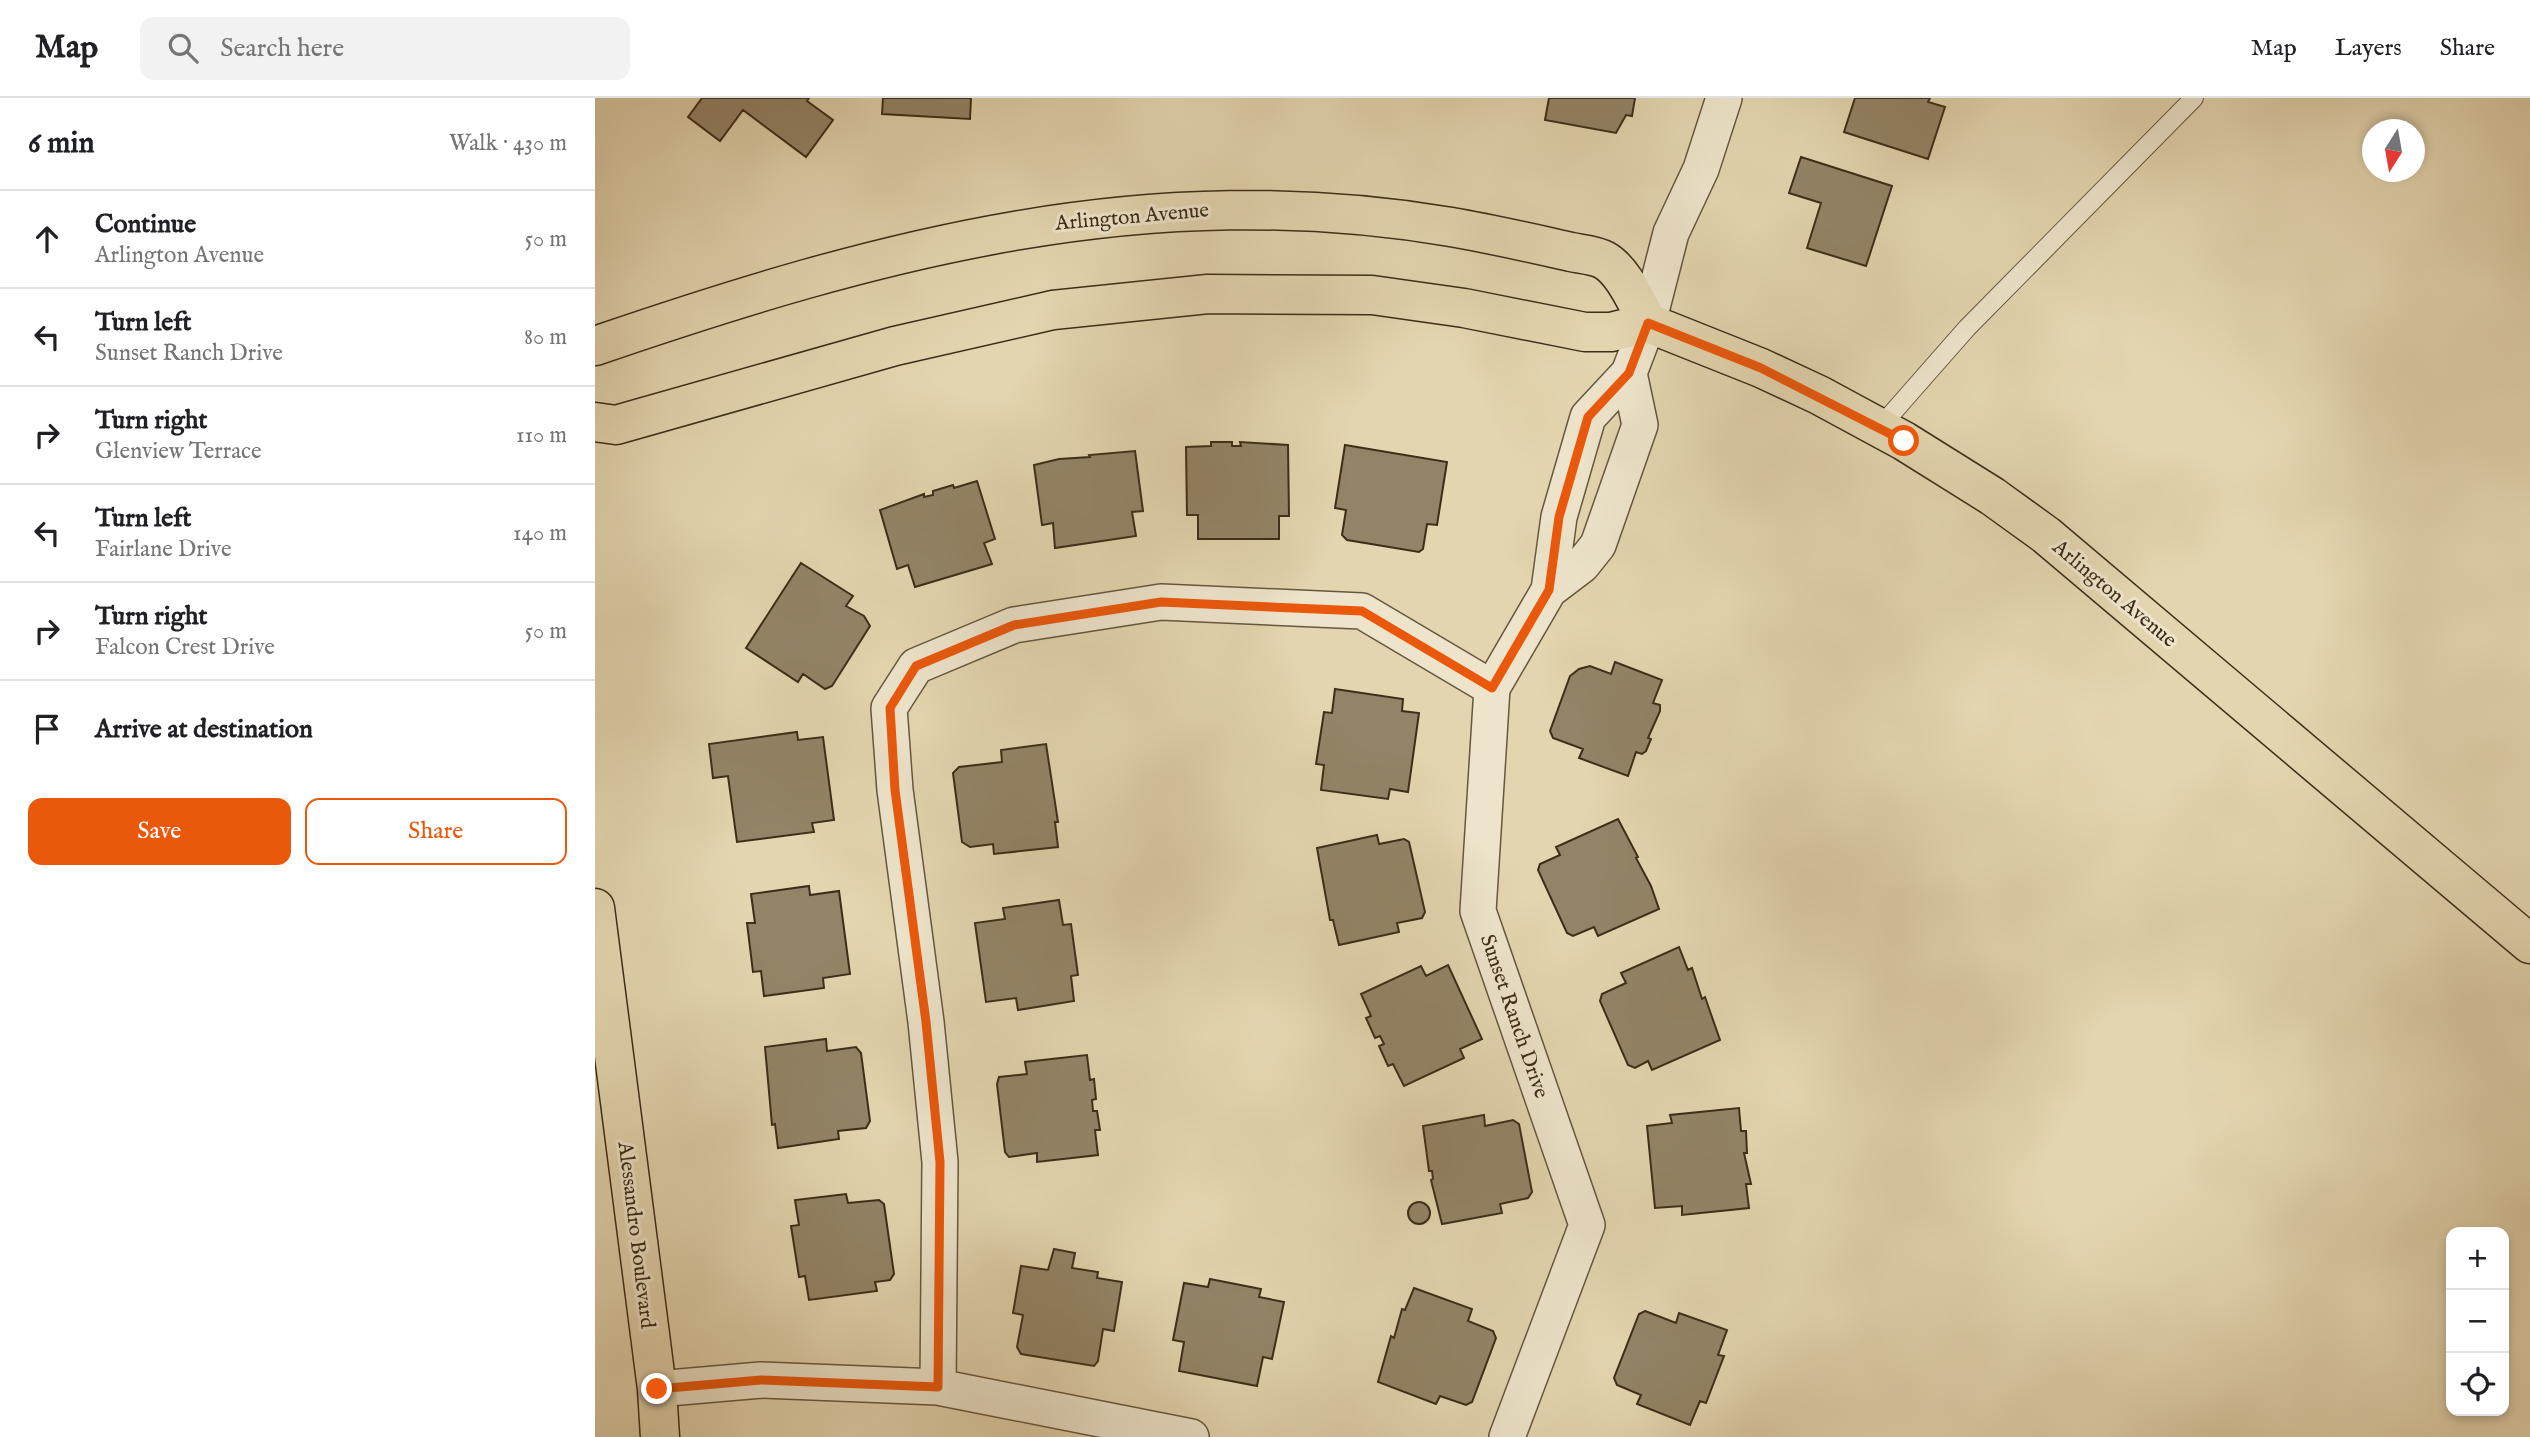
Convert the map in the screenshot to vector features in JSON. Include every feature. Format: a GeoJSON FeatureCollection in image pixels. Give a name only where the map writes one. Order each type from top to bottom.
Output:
{"type":"FeatureCollection","features":[{"type":"Feature","properties":{"kind":"main road","name":"Arlington Avenue"},"geometry":{"type":"LineString","coordinates":[[595,346],[782,286],[960,239],[1045,224],[1215,208],[1310,209],[1410,220],[1498,235],[1604,260],[1625,282],[1648,323],[1761,368],[1880,428],[1993,496],[2046,535],[2530,944]]}},
{"type":"Feature","properties":{"kind":"main road"},"geometry":{"type":"LineString","coordinates":[[595,422],[616,425],[895,346],[1053,310],[1208,294],[1372,295],[1464,308],[1585,332],[1611,332],[1648,323]]}},
{"type":"Feature","properties":{"kind":"main road","name":"Alessandro Boulevard"},"geometry":{"type":"LineString","coordinates":[[595,908],[657,1389],[660,1437]]}},
{"type":"Feature","properties":{"kind":"street","name":"Sunset Ranch Drive"},"geometry":{"type":"LineString","coordinates":[[1507,1437],[1587,1225],[1478,911],[1492,688],[1549,590],[1559,517],[1588,417],[1629,373],[1648,323],[1671,233],[1701,169],[1724,98]]}},
{"type":"Feature","properties":{"kind":"street","name":"Sunset Ranch Drive"},"geometry":{"type":"LineString","coordinates":[[1549,590],[1582,565],[1603,534],[1640,425],[1629,373]]}},
{"type":"Feature","properties":{"kind":"street"},"geometry":{"type":"LineString","coordinates":[[938,1387],[940,1162],[926,1022],[895,790],[890,708],[916,666],[1014,625],[1175,603],[1362,611],[1492,688]]}},
{"type":"Feature","properties":{"kind":"street"},"geometry":{"type":"LineString","coordinates":[[657,1389],[761,1380],[938,1387],[1191,1437]]}},
{"type":"Feature","properties":{"kind":"lane"},"geometry":{"type":"LineString","coordinates":[[1880,428],[1967,328],[2194,98]]}},
{"type":"Feature","properties":{"kind":"building"},"geometry":{"type":"Polygon","coordinates":[[[702,98],[809,98],[807,101],[833,120],[806,157],[743,110],[720,141],[688,117],[702,98]]]}},
{"type":"Feature","properties":{"kind":"building"},"geometry":{"type":"Polygon","coordinates":[[[883,98],[971,98],[970,119],[882,114],[883,98]]]}},
{"type":"Feature","properties":{"kind":"building"},"geometry":{"type":"Polygon","coordinates":[[[1549,98],[1635,98],[1632,116],[1626,115],[1616,133],[1545,120],[1549,98]]]}},
{"type":"Feature","properties":{"kind":"building"},"geometry":{"type":"Polygon","coordinates":[[[1855,98],[1930,98],[1928,102],[1945,107],[1928,159],[1844,132],[1855,98]]]}},
{"type":"Feature","properties":{"kind":"building"},"geometry":{"type":"Polygon","coordinates":[[[1801,157],[1892,186],[1866,266],[1807,248],[1821,203],[1789,193],[1801,157]]]}},
{"type":"Feature","properties":{"kind":"building"},"geometry":{"type":"Polygon","coordinates":[[[1211,442],[1232,442],[1232,446],[1241,446],[1240,442],[1288,445],[1289,516],[1279,516],[1279,539],[1198,539],[1198,515],[1187,515],[1186,447],[1211,446],[1211,442]]]}},
{"type":"Feature","properties":{"kind":"building"},"geometry":{"type":"Polygon","coordinates":[[[1345,445],[1447,462],[1437,525],[1427,524],[1423,549],[1419,552],[1347,540],[1342,535],[1346,510],[1335,508],[1345,445]]]}},
{"type":"Feature","properties":{"kind":"building"},"geometry":{"type":"Polygon","coordinates":[[[1135,451],[1143,511],[1132,512],[1136,536],[1055,548],[1053,523],[1042,525],[1034,465],[1059,459],[1135,451]]]}},
{"type":"Feature","properties":{"kind":"building"},"geometry":{"type":"Polygon","coordinates":[[[977,481],[995,539],[984,543],[992,564],[915,587],[908,565],[897,569],[880,510],[924,494],[924,497],[933,495],[933,491],[953,485],[954,488],[977,481]]]}},
{"type":"Feature","properties":{"kind":"building"},"geometry":{"type":"Polygon","coordinates":[[[801,563],[853,596],[846,606],[864,616],[870,626],[832,686],[825,689],[803,674],[798,682],[746,648],[801,563]]]}},
{"type":"Feature","properties":{"kind":"building"},"geometry":{"type":"Polygon","coordinates":[[[1615,662],[1662,680],[1653,703],[1660,705],[1660,711],[1648,738],[1651,739],[1646,751],[1642,754],[1636,752],[1628,776],[1579,758],[1583,749],[1553,738],[1550,731],[1570,676],[1579,669],[1590,666],[1611,674],[1615,662]]]}},
{"type":"Feature","properties":{"kind":"building"},"geometry":{"type":"Polygon","coordinates":[[[1335,689],[1403,699],[1402,711],[1419,713],[1408,792],[1390,789],[1388,799],[1321,790],[1324,765],[1316,764],[1324,712],[1332,713],[1335,689]]]}},
{"type":"Feature","properties":{"kind":"building"},"geometry":{"type":"Polygon","coordinates":[[[797,732],[798,740],[823,737],[834,820],[812,823],[814,832],[737,842],[728,776],[713,778],[709,744],[797,732]]]}},
{"type":"Feature","properties":{"kind":"building"},"geometry":{"type":"Polygon","coordinates":[[[1046,744],[1058,822],[1055,822],[1058,847],[994,854],[993,844],[970,847],[962,842],[953,773],[959,767],[1002,762],[1001,750],[1046,744]]]}},
{"type":"Feature","properties":{"kind":"building"},"geometry":{"type":"Polygon","coordinates":[[[1618,819],[1638,857],[1636,858],[1651,886],[1659,909],[1598,936],[1594,927],[1573,936],[1567,933],[1538,870],[1540,864],[1560,855],[1556,847],[1618,819]]]}},
{"type":"Feature","properties":{"kind":"building"},"geometry":{"type":"Polygon","coordinates":[[[1377,835],[1379,844],[1404,839],[1409,842],[1425,912],[1422,918],[1397,923],[1399,932],[1339,945],[1333,920],[1330,920],[1317,848],[1377,835]]]}},
{"type":"Feature","properties":{"kind":"building"},"geometry":{"type":"Polygon","coordinates":[[[809,886],[810,895],[839,891],[850,974],[823,978],[824,988],[764,996],[761,971],[753,972],[747,923],[755,923],[751,894],[809,886]]]}},
{"type":"Feature","properties":{"kind":"building"},"geometry":{"type":"Polygon","coordinates":[[[1059,900],[1063,925],[1071,924],[1078,975],[1071,976],[1074,1001],[1018,1010],[1016,998],[986,1002],[975,923],[1005,919],[1003,908],[1059,900]]]}},
{"type":"Feature","properties":{"kind":"building"},"geometry":{"type":"Polygon","coordinates":[[[1679,947],[1688,970],[1692,968],[1702,999],[1705,997],[1720,1040],[1652,1070],[1648,1061],[1635,1068],[1628,1065],[1600,1001],[1602,994],[1626,983],[1621,973],[1679,947]]]}},
{"type":"Feature","properties":{"kind":"building"},"geometry":{"type":"Polygon","coordinates":[[[1448,965],[1482,1039],[1460,1049],[1464,1058],[1404,1086],[1393,1064],[1388,1066],[1379,1046],[1384,1044],[1380,1036],[1375,1038],[1366,1018],[1371,1016],[1361,994],[1421,966],[1426,976],[1448,965]]]}},
{"type":"Feature","properties":{"kind":"building"},"geometry":{"type":"Polygon","coordinates":[[[826,1039],[827,1051],[856,1047],[861,1053],[870,1121],[866,1128],[838,1131],[839,1139],[778,1148],[775,1124],[772,1125],[765,1047],[826,1039]]]}},
{"type":"Feature","properties":{"kind":"building"},"geometry":{"type":"Polygon","coordinates":[[[1087,1055],[1090,1080],[1094,1079],[1096,1099],[1092,1100],[1093,1111],[1097,1111],[1100,1130],[1095,1130],[1098,1155],[1037,1162],[1037,1153],[1009,1157],[1005,1152],[997,1084],[999,1077],[1027,1074],[1025,1062],[1087,1055]]]}},
{"type":"Feature","properties":{"kind":"building"},"geometry":{"type":"Polygon","coordinates":[[[1739,1108],[1741,1131],[1746,1131],[1747,1153],[1744,1153],[1751,1184],[1746,1184],[1749,1208],[1682,1215],[1682,1206],[1655,1208],[1647,1126],[1672,1123],[1670,1115],[1739,1108]]]}},
{"type":"Feature","properties":{"kind":"building"},"geometry":{"type":"Polygon","coordinates":[[[1484,1115],[1485,1126],[1513,1120],[1519,1124],[1532,1192],[1528,1198],[1500,1204],[1502,1213],[1442,1224],[1431,1180],[1432,1171],[1429,1171],[1423,1126],[1484,1115]]]}},
{"type":"Feature","properties":{"kind":"building"},"geometry":{"type":"Polygon","coordinates":[[[846,1194],[848,1203],[879,1200],[884,1204],[894,1274],[890,1280],[875,1282],[877,1291],[809,1300],[805,1276],[799,1277],[791,1226],[799,1225],[795,1200],[846,1194]]]}},
{"type":"Feature","properties":{"kind":"building"},"geometry":{"type":"Polygon","coordinates":[[[1419,1202],[1427,1205],[1430,1213],[1427,1221],[1419,1224],[1411,1221],[1408,1213],[1411,1205],[1419,1202]]]}},
{"type":"Feature","properties":{"kind":"building"},"geometry":{"type":"Polygon","coordinates":[[[1054,1249],[1075,1253],[1072,1268],[1098,1272],[1097,1278],[1122,1282],[1114,1331],[1103,1329],[1098,1361],[1094,1366],[1021,1354],[1017,1347],[1023,1315],[1013,1313],[1021,1266],[1048,1270],[1054,1249]]]}},
{"type":"Feature","properties":{"kind":"building"},"geometry":{"type":"Polygon","coordinates":[[[1210,1279],[1261,1289],[1259,1297],[1284,1302],[1272,1359],[1263,1357],[1257,1386],[1179,1371],[1184,1342],[1173,1340],[1184,1283],[1208,1287],[1210,1279]]]}},
{"type":"Feature","properties":{"kind":"building"},"geometry":{"type":"Polygon","coordinates":[[[1414,1288],[1472,1309],[1468,1321],[1493,1331],[1496,1338],[1472,1402],[1466,1405],[1440,1396],[1436,1404],[1378,1382],[1391,1336],[1394,1338],[1402,1309],[1405,1310],[1414,1288]]]}},
{"type":"Feature","properties":{"kind":"building"},"geometry":{"type":"Polygon","coordinates":[[[1645,1311],[1676,1323],[1679,1313],[1727,1330],[1718,1355],[1724,1356],[1706,1403],[1700,1401],[1690,1425],[1637,1404],[1641,1395],[1617,1385],[1614,1378],[1639,1314],[1645,1311]]]}},
{"type":"Feature","properties":{"kind":"route"},"geometry":{"type":"LineString","coordinates":[[657,1389],[761,1380],[938,1387],[940,1162],[926,1022],[895,790],[890,708],[916,666],[1014,625],[1161,602],[1362,611],[1492,688],[1549,590],[1559,517],[1588,417],[1629,373],[1648,323],[1761,368],[1819,395],[1904,441]]}}]}
